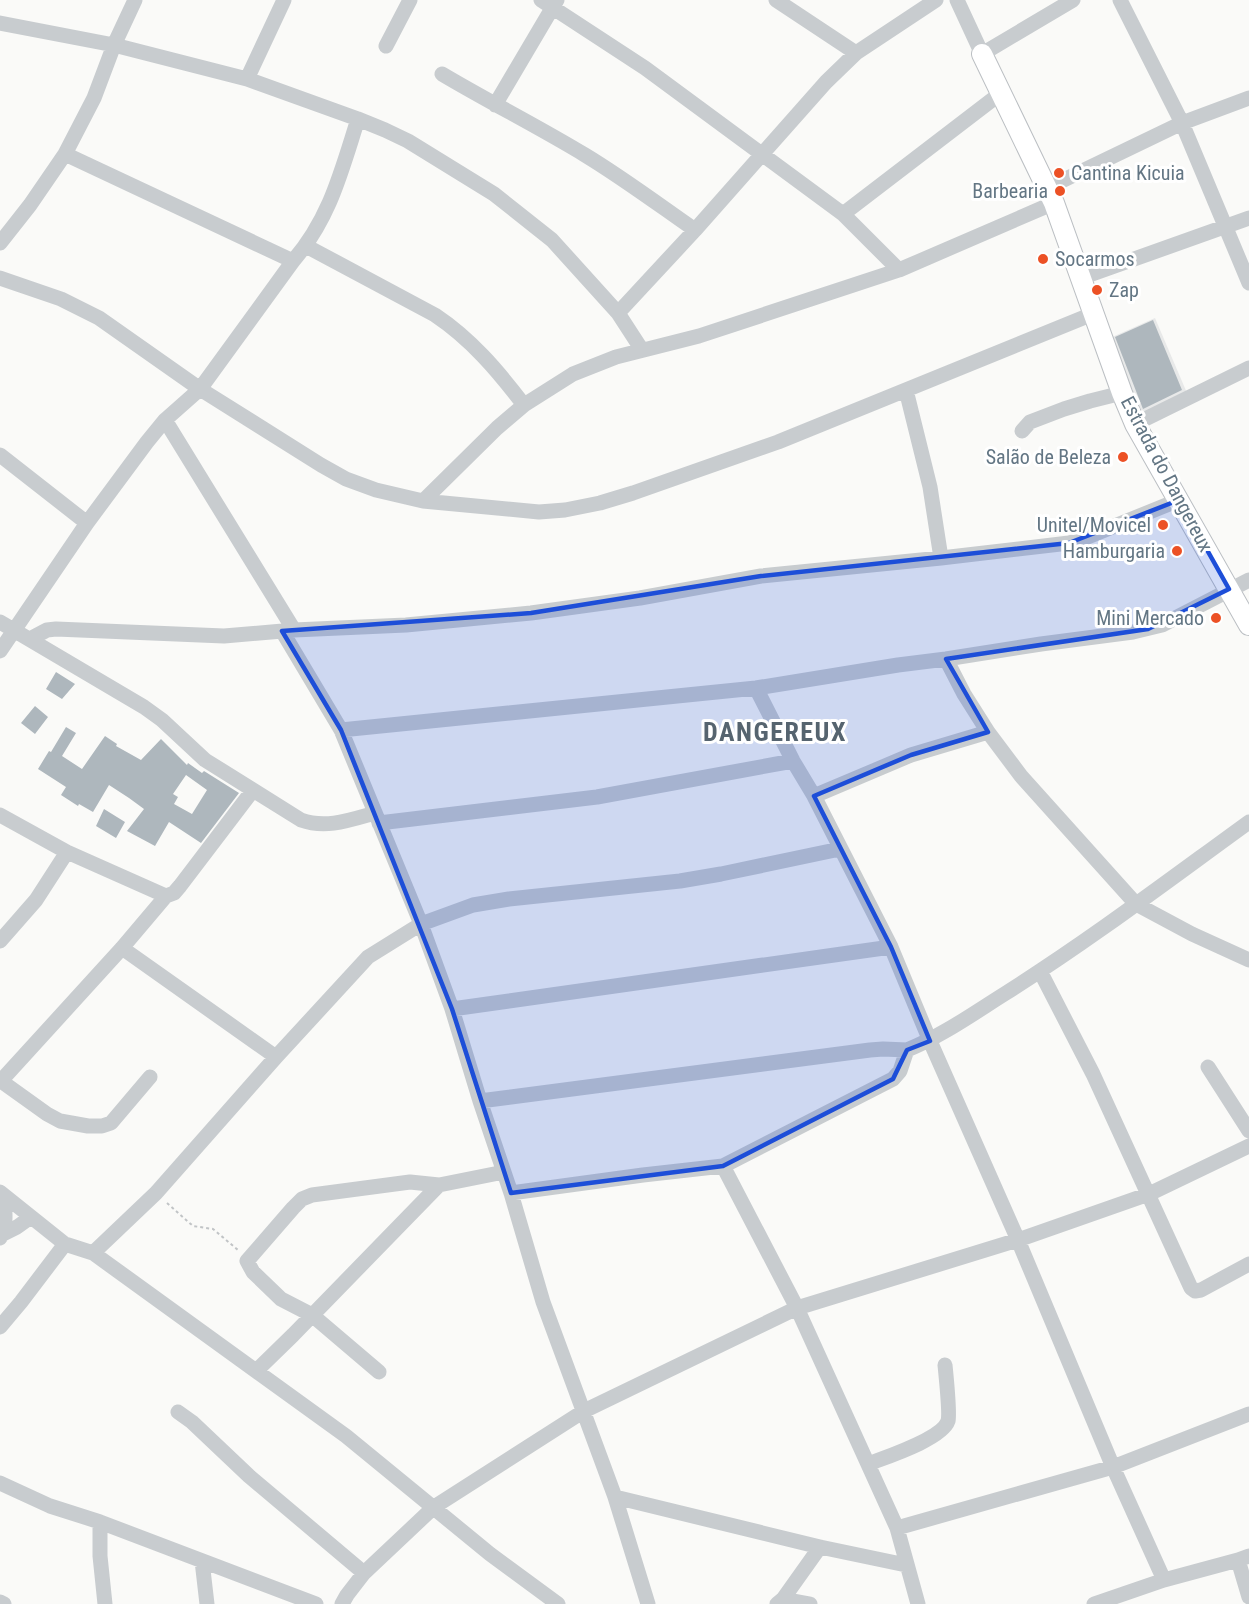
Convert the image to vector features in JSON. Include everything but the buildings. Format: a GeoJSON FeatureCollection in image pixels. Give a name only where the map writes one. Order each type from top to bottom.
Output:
{"type":"FeatureCollection","features":[{"type":"Feature","properties":{"kind":"main road","name":"Estrada do Dangereux"},"geometry":{"type":"LineString","coordinates":[[982,54],[1051,196],[1135,424],[1249,625]]}},
{"type":"Feature","properties":{"kind":"street"},"geometry":{"type":"LineString","coordinates":[[0,243],[30,205],[65,154],[94,98],[114,45],[135,0]]}},
{"type":"Feature","properties":{"kind":"street"},"geometry":{"type":"LineString","coordinates":[[247,79],[284,0]]}},
{"type":"Feature","properties":{"kind":"street"},"geometry":{"type":"LineString","coordinates":[[386,46],[410,0]]}},
{"type":"Feature","properties":{"kind":"street"},"geometry":{"type":"LineString","coordinates":[[776,0],[856,53]]}},
{"type":"Feature","properties":{"kind":"street"},"geometry":{"type":"LineString","coordinates":[[618,313],[826,82],[856,53],[936,0]]}},
{"type":"Feature","properties":{"kind":"street"},"geometry":{"type":"LineString","coordinates":[[957,0],[982,54],[1073,0]]}},
{"type":"Feature","properties":{"kind":"street"},"geometry":{"type":"LineString","coordinates":[[1120,0],[1182,123],[1249,283]]}},
{"type":"Feature","properties":{"kind":"street"},"geometry":{"type":"LineString","coordinates":[[495,105],[550,2],[645,68],[843,214],[899,270]]}},
{"type":"Feature","properties":{"kind":"street"},"geometry":{"type":"LineString","coordinates":[[0,23],[114,45],[247,79],[358,119],[408,141],[494,194],[552,240],[618,313],[642,350]]}},
{"type":"Feature","properties":{"kind":"street"},"geometry":{"type":"LineString","coordinates":[[442,74],[607,169],[695,230]]}},
{"type":"Feature","properties":{"kind":"street"},"geometry":{"type":"LineString","coordinates":[[843,214],[1001,93]]}},
{"type":"Feature","properties":{"kind":"street"},"geometry":{"type":"LineString","coordinates":[[423,501],[524,405],[573,374],[593,365],[699,336],[899,270],[1051,196],[1182,123],[1249,98]]}},
{"type":"Feature","properties":{"kind":"street"},"geometry":{"type":"LineString","coordinates":[[0,651],[87,524],[147,442],[165,420],[200,389],[306,246],[332,200],[358,119]]}},
{"type":"Feature","properties":{"kind":"street"},"geometry":{"type":"LineString","coordinates":[[65,154],[293,261]]}},
{"type":"Feature","properties":{"kind":"street"},"geometry":{"type":"LineString","coordinates":[[1081,278],[1249,218]]}},
{"type":"Feature","properties":{"kind":"street"},"geometry":{"type":"LineString","coordinates":[[306,246],[435,315],[454,328],[499,373],[524,405]]}},
{"type":"Feature","properties":{"kind":"street"},"geometry":{"type":"LineString","coordinates":[[0,278],[61,299],[99,318],[200,389],[346,479],[376,490],[423,501],[539,512],[565,510],[600,503],[778,442],[1095,313]]}},
{"type":"Feature","properties":{"kind":"street"},"geometry":{"type":"LineString","coordinates":[[1135,424],[1249,368]]}},
{"type":"Feature","properties":{"kind":"street"},"geometry":{"type":"LineString","coordinates":[[906,390],[930,487],[941,558]]}},
{"type":"Feature","properties":{"kind":"street"},"geometry":{"type":"LineString","coordinates":[[1022,431],[1030,422],[1064,409],[1122,393]]}},
{"type":"Feature","properties":{"kind":"street"},"geometry":{"type":"LineString","coordinates":[[165,420],[288,630],[341,730],[421,924],[452,1009],[543,1302],[615,1497],[648,1604]]}},
{"type":"Feature","properties":{"kind":"street"},"geometry":{"type":"LineString","coordinates":[[0,454],[87,524]]}},
{"type":"Feature","properties":{"kind":"street"},"geometry":{"type":"LineString","coordinates":[[30,639],[47,630],[56,629],[224,636],[288,630],[406,625],[531,614],[640,598],[761,576],[941,558],[1080,540],[1179,500]]}},
{"type":"Feature","properties":{"kind":"street"},"geometry":{"type":"LineString","coordinates":[[341,730],[756,688],[898,665],[1133,632],[1162,625],[1249,580]]}},
{"type":"Feature","properties":{"kind":"street"},"geometry":{"type":"LineString","coordinates":[[0,622],[144,707],[162,720],[205,760],[312,824],[322,825],[597,797],[793,761]]}},
{"type":"Feature","properties":{"kind":"street"},"geometry":{"type":"LineString","coordinates":[[946,660],[988,732],[1021,776],[1136,904],[1192,934],[1249,960]]}},
{"type":"Feature","properties":{"kind":"street"},"geometry":{"type":"LineString","coordinates":[[756,688],[891,947],[1113,1467],[1164,1580]]}},
{"type":"Feature","properties":{"kind":"street"},"geometry":{"type":"LineString","coordinates":[[814,796],[911,755],[988,732]]}},
{"type":"Feature","properties":{"kind":"street"},"geometry":{"type":"LineString","coordinates":[[150,1077],[111,1123],[102,1126],[88,1126],[60,1121],[47,1114],[2,1076],[122,948],[166,896],[174,893],[253,790]]}},
{"type":"Feature","properties":{"kind":"street"},"geometry":{"type":"LineString","coordinates":[[0,815],[67,852],[166,896]]}},
{"type":"Feature","properties":{"kind":"street"},"geometry":{"type":"LineString","coordinates":[[480,1101],[870,1050],[907,1050],[930,1041],[1041,971],[1249,822]]}},
{"type":"Feature","properties":{"kind":"street"},"geometry":{"type":"LineString","coordinates":[[93,1253],[156,1193],[368,957],[421,924],[473,905],[680,881],[840,849]]}},
{"type":"Feature","properties":{"kind":"street"},"geometry":{"type":"LineString","coordinates":[[0,941],[36,900],[67,852]]}},
{"type":"Feature","properties":{"kind":"street"},"geometry":{"type":"LineString","coordinates":[[452,1009],[891,947]]}},
{"type":"Feature","properties":{"kind":"street"},"geometry":{"type":"LineString","coordinates":[[122,948],[276,1057]]}},
{"type":"Feature","properties":{"kind":"street"},"geometry":{"type":"LineString","coordinates":[[1041,971],[1093,1074],[1191,1288],[1195,1291],[1201,1290],[1249,1264]]}},
{"type":"Feature","properties":{"kind":"street"},"geometry":{"type":"LineString","coordinates":[[511,1193],[723,1166],[893,1078],[900,1071],[907,1050]]}},
{"type":"Feature","properties":{"kind":"street"},"geometry":{"type":"LineString","coordinates":[[1208,1067],[1249,1131]]}},
{"type":"Feature","properties":{"kind":"street"},"geometry":{"type":"LineString","coordinates":[[342,1604],[364,1573],[434,1508],[584,1412],[797,1308],[1018,1240],[1149,1194],[1249,1146]]}},
{"type":"Feature","properties":{"kind":"street"},"geometry":{"type":"LineString","coordinates":[[723,1166],[797,1308],[897,1528],[918,1604]]}},
{"type":"Feature","properties":{"kind":"street"},"geometry":{"type":"LineString","coordinates":[[379,1372],[312,1315],[281,1299],[253,1272],[247,1261],[293,1208],[302,1199],[312,1195],[410,1182],[439,1185],[504,1172]]}},
{"type":"Feature","properties":{"kind":"street"},"geometry":{"type":"LineString","coordinates":[[256,1371],[439,1185]]}},
{"type":"Feature","properties":{"kind":"street"},"geometry":{"type":"LineString","coordinates":[[2,1194],[65,1244],[93,1253],[346,1436],[490,1554],[558,1604]]}},
{"type":"Feature","properties":{"kind":"street"},"geometry":{"type":"LineString","coordinates":[[1,1236],[5,1217],[2,1194]]}},
{"type":"Feature","properties":{"kind":"street"},"geometry":{"type":"LineString","coordinates":[[1,1236],[31,1217]]}},
{"type":"Feature","properties":{"kind":"street"},"geometry":{"type":"LineString","coordinates":[[0,1327],[65,1244]]}},
{"type":"Feature","properties":{"kind":"street"},"geometry":{"type":"LineString","coordinates":[[868,1464],[925,1441],[940,1432],[948,1420],[945,1365]]}},
{"type":"Feature","properties":{"kind":"street"},"geometry":{"type":"LineString","coordinates":[[178,1413],[192,1422],[249,1476],[364,1573]]}},
{"type":"Feature","properties":{"kind":"street"},"geometry":{"type":"LineString","coordinates":[[897,1528],[1113,1467],[1249,1414]]}},
{"type":"Feature","properties":{"kind":"street"},"geometry":{"type":"LineString","coordinates":[[0,1483],[50,1506],[100,1522],[316,1604]]}},
{"type":"Feature","properties":{"kind":"street"},"geometry":{"type":"LineString","coordinates":[[615,1497],[820,1547],[906,1565]]}},
{"type":"Feature","properties":{"kind":"street"},"geometry":{"type":"LineString","coordinates":[[100,1522],[99,1556],[105,1604]]}},
{"type":"Feature","properties":{"kind":"street"},"geometry":{"type":"LineString","coordinates":[[780,1601],[820,1547]]}},
{"type":"Feature","properties":{"kind":"street"},"geometry":{"type":"LineString","coordinates":[[1094,1604],[1164,1580],[1243,1558],[1249,1596]]}},
{"type":"Feature","properties":{"kind":"street"},"geometry":{"type":"LineString","coordinates":[[202,1561],[207,1604]]}},
{"type":"Feature","properties":{"kind":"street"},"geometry":{"type":"LineString","coordinates":[[780,1601],[810,1604]]}},
{"type":"Feature","properties":{"kind":"path"},"geometry":{"type":"LineString","coordinates":[[156,1193],[193,1226],[213,1229],[247,1261]]}},
{"type":"Feature","properties":{"kind":"highlighted area"},"geometry":{"type":"Polygon","coordinates":[[[1179,500],[1229,589],[1148,629],[946,659],[988,732],[911,755],[814,796],[891,947],[930,1041],[907,1050],[893,1079],[723,1166],[511,1193],[452,1009],[341,730],[282,631],[531,613],[761,576],[1069,543],[1179,500]]]}},
{"type":"Feature","properties":{"kind":"shaded area"},"geometry":{"type":"Polygon","coordinates":[[[1155,318],[1187,393],[1142,413],[1110,338],[1155,318]]]}},
{"type":"Feature","properties":{"kind":"place","name":"Cantina Kicuia"},"geometry":{"type":"Point","coordinates":[1059,173]}},
{"type":"Feature","properties":{"kind":"place","name":"Barbearia"},"geometry":{"type":"Point","coordinates":[1060,191]}},
{"type":"Feature","properties":{"kind":"place","name":"Socarmos"},"geometry":{"type":"Point","coordinates":[1043,259]}},
{"type":"Feature","properties":{"kind":"place","name":"Zap"},"geometry":{"type":"Point","coordinates":[1097,290]}},
{"type":"Feature","properties":{"kind":"place","name":"Salão de Beleza"},"geometry":{"type":"Point","coordinates":[1123,457]}},
{"type":"Feature","properties":{"kind":"place","name":"Unitel/Movicel"},"geometry":{"type":"Point","coordinates":[1163,525]}},
{"type":"Feature","properties":{"kind":"place","name":"Hamburgaria"},"geometry":{"type":"Point","coordinates":[1177,551]}},
{"type":"Feature","properties":{"kind":"place","name":"Mini Mercado"},"geometry":{"type":"Point","coordinates":[1216,618]}},
{"type":"Feature","properties":{"kind":"district","name":"DANGEREUX"},"geometry":{"type":"Point","coordinates":[775,732]}}]}
